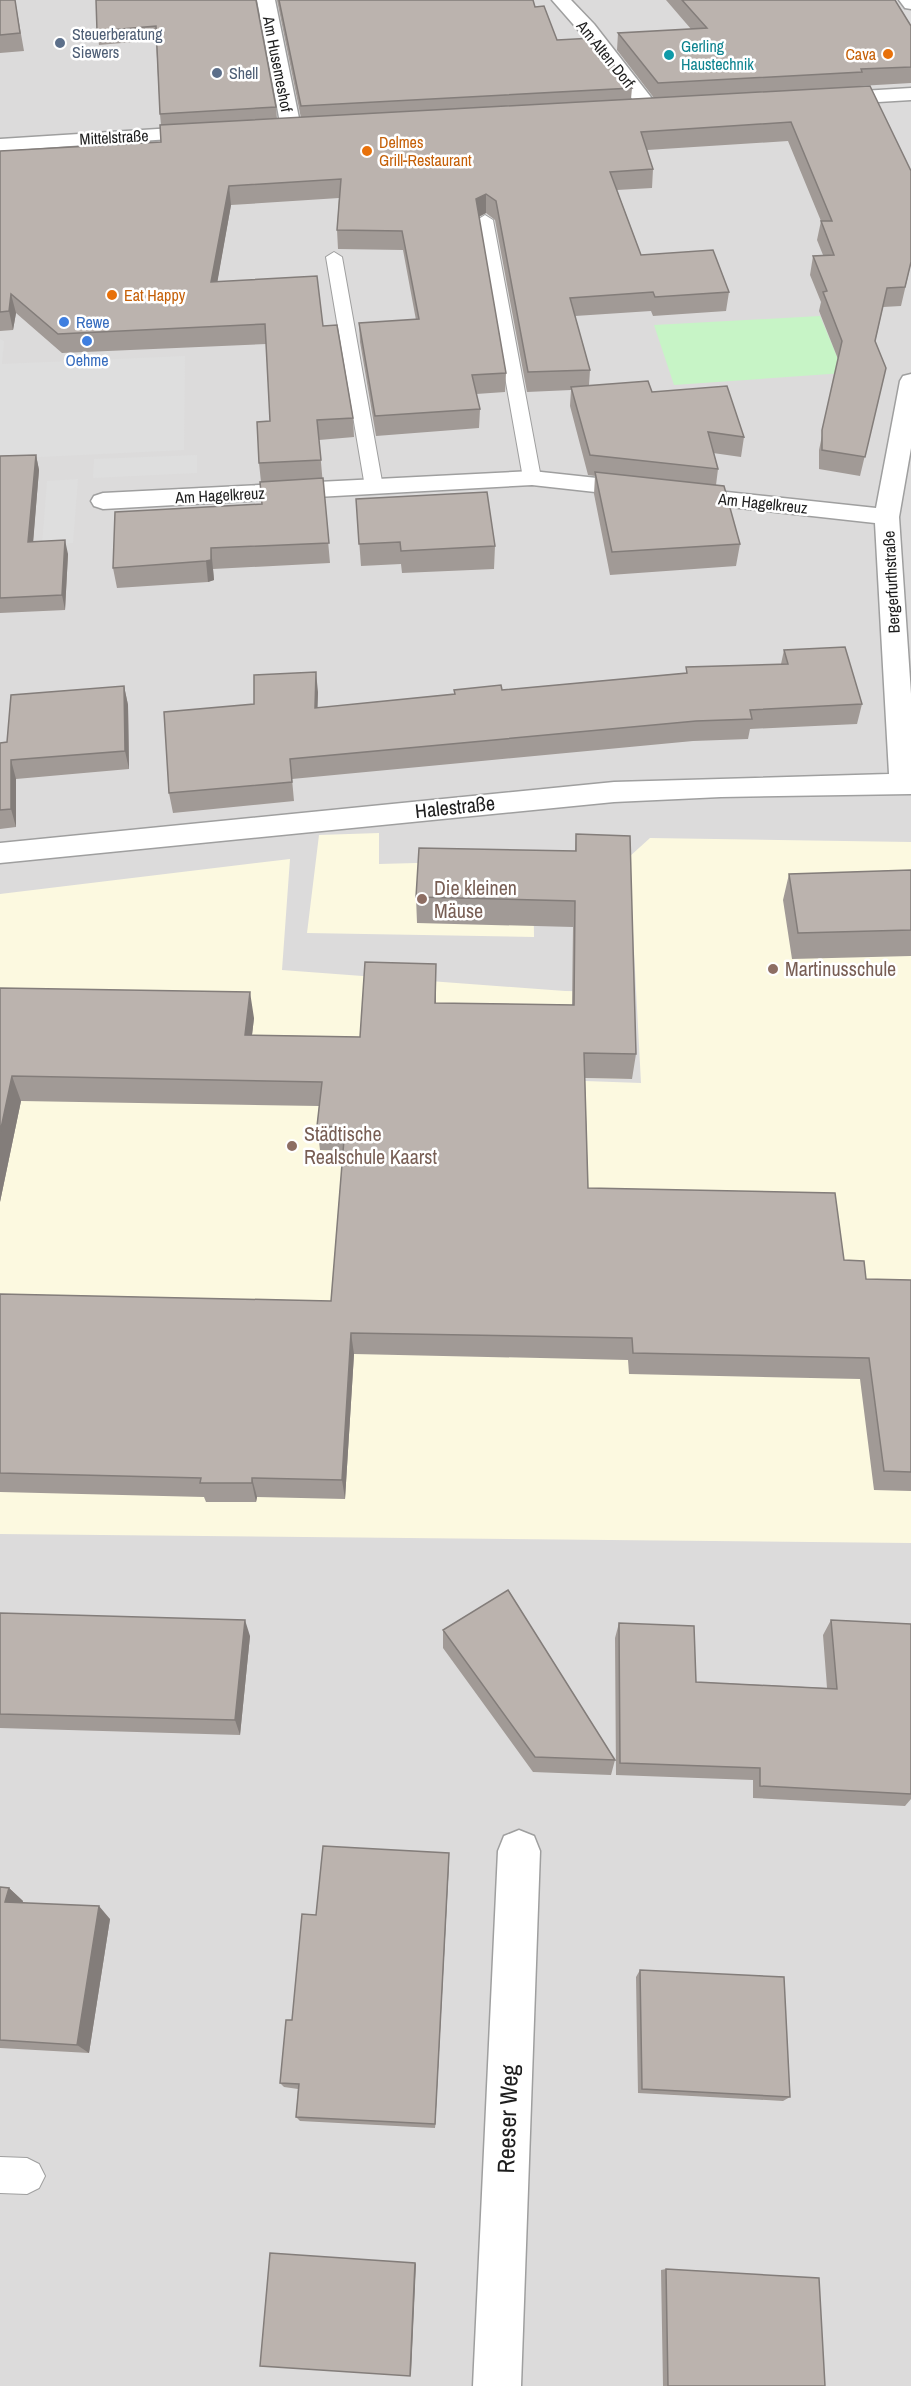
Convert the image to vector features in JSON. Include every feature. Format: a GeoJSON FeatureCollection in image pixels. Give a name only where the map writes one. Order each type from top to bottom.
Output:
{"type":"FeatureCollection","features":[{"type":"Feature","properties":{"kind":"street","name":"Am Husemeshof"},"geometry":{"type":"LineString","coordinates":[[266,0],[291,128]]}},
{"type":"Feature","properties":{"kind":"street","name":"Am Alten Dorf"},"geometry":{"type":"LineString","coordinates":[[561,0],[587,28],[650,109]]}},
{"type":"Feature","properties":{"kind":"street"},"geometry":{"type":"LineString","coordinates":[[908,0],[911,4]]}},
{"type":"Feature","properties":{"kind":"street"},"geometry":{"type":"LineString","coordinates":[[811,100],[911,94]]}},
{"type":"Feature","properties":{"kind":"street"},"geometry":{"type":"LineString","coordinates":[[627,111],[673,108]]}},
{"type":"Feature","properties":{"kind":"street"},"geometry":{"type":"LineString","coordinates":[[268,129],[314,127]]}},
{"type":"Feature","properties":{"kind":"street","name":"Mittelstraße"},"geometry":{"type":"LineString","coordinates":[[0,145],[223,132]]}},
{"type":"Feature","properties":{"kind":"street","name":"Bergerfurthstraße"},"geometry":{"type":"LineString","coordinates":[[907,784],[887,517],[911,381]]}},
{"type":"Feature","properties":{"kind":"street","name":"Am Hagelkreuz"},"geometry":{"type":"LineString","coordinates":[[103,501],[532,478],[887,517]]}},
{"type":"Feature","properties":{"kind":"street","name":"Halestraße"},"geometry":{"type":"LineString","coordinates":[[0,853],[614,792],[721,787],[907,784]]}},
{"type":"Feature","properties":{"kind":"street","name":"Reeser Weg"},"geometry":{"type":"LineString","coordinates":[[497,2386],[519,1851]]}},
{"type":"Feature","properties":{"kind":"lane"},"geometry":{"type":"LineString","coordinates":[[485,220],[532,478]]}},
{"type":"Feature","properties":{"kind":"lane"},"geometry":{"type":"LineString","coordinates":[[334,257],[374,487]]}},
{"type":"Feature","properties":{"kind":"shaded area"},"geometry":{"type":"Polygon","coordinates":[[[0,0],[911,0],[911,2386],[0,2386],[0,0]]]}},
{"type":"Feature","properties":{"kind":"shaded area"},"geometry":{"type":"Polygon","coordinates":[[[0,339],[4,341],[2,364],[185,356],[184,450],[0,459],[0,339]]]}},
{"type":"Feature","properties":{"kind":"shaded area"},"geometry":{"type":"Polygon","coordinates":[[[197,455],[197,473],[93,478],[94,459],[197,455]]]}},
{"type":"Feature","properties":{"kind":"shaded area"},"geometry":{"type":"Polygon","coordinates":[[[78,479],[73,543],[42,545],[47,481],[78,479]]]}},
{"type":"Feature","properties":{"kind":"shaded area","name":"Die kleinen Mäuse"},"geometry":{"type":"Polygon","coordinates":[[[379,833],[379,864],[533,860],[534,937],[307,933],[319,835],[379,833]]]}},
{"type":"Feature","properties":{"kind":"shaded area","name":"Martinusschule"},"geometry":{"type":"Polygon","coordinates":[[[650,838],[911,842],[911,1299],[589,1275],[585,1081],[641,1083],[629,857],[650,838]]]}},
{"type":"Feature","properties":{"kind":"shaded area","name":"Städtische Realschule Kaarst"},"geometry":{"type":"Polygon","coordinates":[[[290,859],[282,970],[565,991],[629,992],[632,1079],[582,1078],[587,1277],[836,1283],[911,1302],[911,1543],[0,1534],[0,894],[290,859]]]}},
{"type":"Feature","properties":{"kind":"green space"},"geometry":{"type":"Polygon","coordinates":[[[820,316],[844,373],[674,385],[654,325],[820,316]]]}},
{"type":"Feature","properties":{"kind":"building"},"geometry":{"type":"Polygon","coordinates":[[[0,0],[15,0],[20,33],[0,35],[0,0]]]}},
{"type":"Feature","properties":{"kind":"building"},"geometry":{"type":"Polygon","coordinates":[[[96,0],[256,0],[276,107],[160,114],[156,26],[97,31],[96,0]]]}},
{"type":"Feature","properties":{"kind":"building"},"geometry":{"type":"Polygon","coordinates":[[[279,0],[533,0],[535,7],[544,6],[557,40],[593,38],[632,88],[301,106],[279,0]]]}},
{"type":"Feature","properties":{"kind":"building"},"geometry":{"type":"Polygon","coordinates":[[[682,0],[895,0],[911,26],[911,67],[861,69],[862,72],[658,83],[618,33],[707,28],[682,0]]]}},
{"type":"Feature","properties":{"kind":"building"},"geometry":{"type":"Polygon","coordinates":[[[870,86],[911,171],[911,262],[905,287],[887,288],[875,341],[886,368],[865,457],[822,450],[822,430],[842,341],[823,292],[827,291],[813,256],[834,255],[821,221],[832,221],[791,122],[641,132],[653,169],[610,172],[641,255],[713,250],[729,292],[655,297],[653,292],[570,298],[590,370],[528,372],[496,201],[486,194],[476,199],[506,373],[472,375],[480,409],[375,416],[359,323],[419,319],[402,231],[337,230],[341,179],[229,186],[211,282],[317,276],[323,326],[337,325],[353,418],[317,420],[321,460],[259,463],[257,422],[270,421],[265,324],[58,334],[11,294],[9,311],[0,312],[0,151],[161,142],[160,125],[870,86]]]}},
{"type":"Feature","properties":{"kind":"building"},"geometry":{"type":"Polygon","coordinates":[[[648,381],[652,392],[727,386],[744,437],[708,432],[718,469],[590,455],[571,387],[648,381]]]}},
{"type":"Feature","properties":{"kind":"building"},"geometry":{"type":"Polygon","coordinates":[[[36,455],[28,542],[65,540],[62,595],[0,598],[0,456],[36,455]]]}},
{"type":"Feature","properties":{"kind":"building"},"geometry":{"type":"Polygon","coordinates":[[[595,472],[724,486],[740,544],[612,552],[595,472]]]}},
{"type":"Feature","properties":{"kind":"building"},"geometry":{"type":"Polygon","coordinates":[[[323,478],[329,543],[211,548],[211,560],[113,568],[115,512],[262,504],[260,482],[323,478]]]}},
{"type":"Feature","properties":{"kind":"building"},"geometry":{"type":"Polygon","coordinates":[[[487,492],[495,546],[401,551],[400,542],[359,544],[356,499],[487,492]]]}},
{"type":"Feature","properties":{"kind":"building"},"geometry":{"type":"Polygon","coordinates":[[[845,647],[862,704],[750,710],[752,719],[696,721],[290,759],[292,782],[169,793],[164,712],[254,704],[254,675],[316,672],[315,708],[455,694],[454,690],[501,685],[502,690],[687,673],[686,667],[788,664],[784,650],[845,647]]]}},
{"type":"Feature","properties":{"kind":"building"},"geometry":{"type":"Polygon","coordinates":[[[124,686],[125,751],[11,760],[11,809],[0,810],[0,743],[7,742],[11,695],[124,686]]]}},
{"type":"Feature","properties":{"kind":"building"},"geometry":{"type":"Polygon","coordinates":[[[576,834],[630,836],[636,1054],[584,1053],[588,1188],[835,1193],[844,1260],[864,1261],[866,1279],[911,1280],[911,1472],[884,1471],[869,1358],[633,1353],[632,1338],[351,1333],[342,1480],[252,1478],[252,1483],[200,1483],[201,1478],[0,1473],[0,1294],[331,1301],[345,1127],[317,1126],[322,1082],[12,1076],[0,1133],[0,988],[250,992],[245,1035],[360,1037],[365,962],[436,964],[435,1003],[574,1005],[575,901],[416,897],[419,848],[576,851],[576,834]]]}},
{"type":"Feature","properties":{"kind":"building"},"geometry":{"type":"Polygon","coordinates":[[[911,870],[911,930],[798,933],[789,874],[911,870]]]}},
{"type":"Feature","properties":{"kind":"building"},"geometry":{"type":"Polygon","coordinates":[[[508,1590],[615,1760],[535,1757],[443,1630],[508,1590]]]}},
{"type":"Feature","properties":{"kind":"building"},"geometry":{"type":"Polygon","coordinates":[[[0,1613],[245,1620],[235,1720],[0,1714],[0,1613]]]}},
{"type":"Feature","properties":{"kind":"building"},"geometry":{"type":"Polygon","coordinates":[[[831,1620],[911,1624],[911,1794],[760,1786],[760,1768],[620,1763],[619,1623],[694,1626],[696,1682],[837,1689],[831,1620]]]}},
{"type":"Feature","properties":{"kind":"building"},"geometry":{"type":"Polygon","coordinates":[[[323,1846],[449,1853],[435,2124],[296,2117],[299,2084],[280,2083],[286,2020],[292,2020],[302,1914],[316,1915],[323,1846]]]}},
{"type":"Feature","properties":{"kind":"building"},"geometry":{"type":"Polygon","coordinates":[[[0,1887],[9,1888],[5,1902],[99,1906],[77,2045],[0,2040],[0,1887]]]}},
{"type":"Feature","properties":{"kind":"building"},"geometry":{"type":"Polygon","coordinates":[[[640,1970],[784,1977],[790,2097],[642,2089],[640,1970]]]}},
{"type":"Feature","properties":{"kind":"building"},"geometry":{"type":"Polygon","coordinates":[[[270,2253],[415,2263],[410,2376],[260,2366],[270,2253]]]}},
{"type":"Feature","properties":{"kind":"building"},"geometry":{"type":"Polygon","coordinates":[[[666,2269],[819,2278],[825,2386],[668,2386],[666,2269]]]}},
{"type":"Feature","properties":{"kind":"place","name":"Steuerberatung Siewers"},"geometry":{"type":"Point","coordinates":[60,43]}},
{"type":"Feature","properties":{"kind":"place","name":"Cava"},"geometry":{"type":"Point","coordinates":[888,54]}},
{"type":"Feature","properties":{"kind":"place","name":"Gerling Haustechnik"},"geometry":{"type":"Point","coordinates":[669,55]}},
{"type":"Feature","properties":{"kind":"place","name":"Shell"},"geometry":{"type":"Point","coordinates":[217,73]}},
{"type":"Feature","properties":{"kind":"place","name":"Delmes Grill-Restaurant"},"geometry":{"type":"Point","coordinates":[367,151]}},
{"type":"Feature","properties":{"kind":"place","name":"Eat Happy"},"geometry":{"type":"Point","coordinates":[112,295]}},
{"type":"Feature","properties":{"kind":"place","name":"Rewe"},"geometry":{"type":"Point","coordinates":[64,322]}},
{"type":"Feature","properties":{"kind":"place","name":"Oehme"},"geometry":{"type":"Point","coordinates":[87,341]}},
{"type":"Feature","properties":{"kind":"place","name":"Die kleinen Mäuse"},"geometry":{"type":"Point","coordinates":[422,899]}},
{"type":"Feature","properties":{"kind":"place","name":"Martinusschule"},"geometry":{"type":"Point","coordinates":[773,969]}},
{"type":"Feature","properties":{"kind":"place","name":"Städtische Realschule Kaarst"},"geometry":{"type":"Point","coordinates":[292,1146]}}]}
